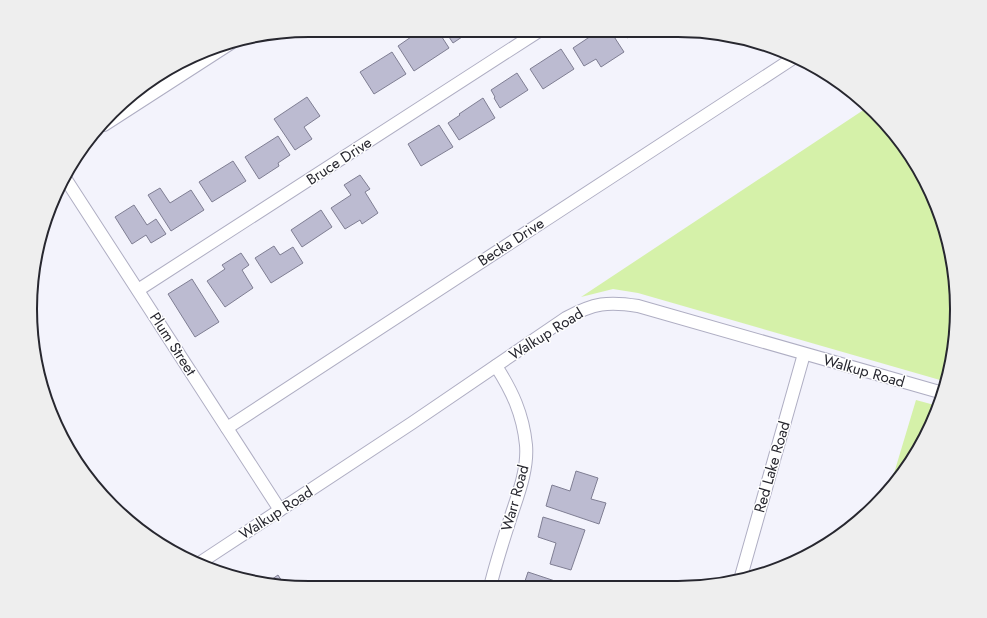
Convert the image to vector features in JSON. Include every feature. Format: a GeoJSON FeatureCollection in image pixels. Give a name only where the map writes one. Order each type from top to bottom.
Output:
{"type":"FeatureCollection","features":[{"type":"Feature","properties":{"kind":"street","name":"Bruce Drive"},"geometry":{"type":"LineString","coordinates":[[138,290],[530,37]]}},
{"type":"Feature","properties":{"kind":"street"},"geometry":{"type":"LineString","coordinates":[[118,116],[213,55]]}},
{"type":"Feature","properties":{"kind":"street","name":"Becka Drive"},"geometry":{"type":"LineString","coordinates":[[227,428],[789,61]]}},
{"type":"Feature","properties":{"kind":"street","name":"Plum Street"},"geometry":{"type":"LineString","coordinates":[[68,183],[280,510]]}},
{"type":"Feature","properties":{"kind":"street","name":"Walkup Road"},"geometry":{"type":"LineString","coordinates":[[204,560],[412,423],[566,318],[584,308],[601,304],[619,302],[638,306],[937,392]]}},
{"type":"Feature","properties":{"kind":"street","name":"Red Lake Road"},"geometry":{"type":"LineString","coordinates":[[742,573],[804,354]]}},
{"type":"Feature","properties":{"kind":"street","name":"Warr Road"},"geometry":{"type":"LineString","coordinates":[[491,581],[525,469],[526,446],[517,405],[509,386],[496,366]]}},
{"type":"Feature","properties":{"kind":"green space"},"geometry":{"type":"Polygon","coordinates":[[[863,110],[894,143],[914,173],[936,222],[948,273],[950,309],[948,345],[941,380],[638,293],[613,289],[581,297],[863,110]]]}},
{"type":"Feature","properties":{"kind":"green space"},"geometry":{"type":"Polygon","coordinates":[[[916,400],[932,404],[914,445],[893,476],[916,400]]]}},
{"type":"Feature","properties":{"kind":"building"},"geometry":{"type":"Polygon","coordinates":[[[411,37],[442,37],[449,48],[414,71],[398,46],[411,37]]]}},
{"type":"Feature","properties":{"kind":"building"},"geometry":{"type":"Polygon","coordinates":[[[449,37],[462,37],[453,43],[449,37]]]}},
{"type":"Feature","properties":{"kind":"building"},"geometry":{"type":"Polygon","coordinates":[[[590,37],[614,37],[624,52],[601,67],[596,59],[584,66],[573,48],[590,37]]]}},
{"type":"Feature","properties":{"kind":"building"},"geometry":{"type":"Polygon","coordinates":[[[561,49],[574,69],[543,89],[530,69],[561,49]]]}},
{"type":"Feature","properties":{"kind":"building"},"geometry":{"type":"Polygon","coordinates":[[[392,52],[406,74],[374,94],[360,72],[392,52]]]}},
{"type":"Feature","properties":{"kind":"building"},"geometry":{"type":"Polygon","coordinates":[[[517,73],[528,90],[500,108],[491,90],[517,73]]]}},
{"type":"Feature","properties":{"kind":"building"},"geometry":{"type":"Polygon","coordinates":[[[307,97],[320,116],[304,127],[312,139],[295,150],[274,119],[307,97]]]}},
{"type":"Feature","properties":{"kind":"building"},"geometry":{"type":"Polygon","coordinates":[[[483,98],[495,118],[459,140],[448,123],[483,98]]]}},
{"type":"Feature","properties":{"kind":"building"},"geometry":{"type":"Polygon","coordinates":[[[439,125],[453,147],[421,166],[408,144],[439,125]]]}},
{"type":"Feature","properties":{"kind":"building"},"geometry":{"type":"Polygon","coordinates":[[[278,136],[290,155],[278,163],[279,166],[259,179],[245,157],[278,136]]]}},
{"type":"Feature","properties":{"kind":"building"},"geometry":{"type":"Polygon","coordinates":[[[233,161],[246,181],[212,202],[199,182],[233,161]]]}},
{"type":"Feature","properties":{"kind":"building"},"geometry":{"type":"Polygon","coordinates":[[[360,175],[370,189],[365,192],[378,213],[362,224],[360,220],[345,229],[331,208],[351,195],[344,185],[360,175]]]}},
{"type":"Feature","properties":{"kind":"building"},"geometry":{"type":"Polygon","coordinates":[[[160,188],[170,203],[191,190],[204,210],[171,231],[148,195],[160,188]]]}},
{"type":"Feature","properties":{"kind":"building"},"geometry":{"type":"Polygon","coordinates":[[[134,205],[147,225],[156,219],[166,234],[151,243],[146,235],[132,244],[115,217],[134,205]]]}},
{"type":"Feature","properties":{"kind":"building"},"geometry":{"type":"Polygon","coordinates":[[[321,210],[332,227],[302,247],[291,230],[321,210]]]}},
{"type":"Feature","properties":{"kind":"building"},"geometry":{"type":"Polygon","coordinates":[[[274,246],[280,255],[293,247],[303,263],[271,283],[255,258],[274,246]]]}},
{"type":"Feature","properties":{"kind":"building"},"geometry":{"type":"Polygon","coordinates":[[[241,253],[249,265],[242,270],[253,288],[225,307],[207,281],[225,269],[222,265],[241,253]]]}},
{"type":"Feature","properties":{"kind":"building"},"geometry":{"type":"Polygon","coordinates":[[[192,279],[219,322],[195,337],[168,294],[192,279]]]}},
{"type":"Feature","properties":{"kind":"building"},"geometry":{"type":"Polygon","coordinates":[[[576,471],[598,478],[591,499],[606,503],[599,524],[546,506],[552,485],[570,491],[576,471]]]}},
{"type":"Feature","properties":{"kind":"building"},"geometry":{"type":"Polygon","coordinates":[[[543,517],[585,530],[571,570],[550,564],[556,543],[538,537],[543,517]]]}},
{"type":"Feature","properties":{"kind":"building"},"geometry":{"type":"Polygon","coordinates":[[[528,572],[555,581],[525,581],[528,572]]]}},
{"type":"Feature","properties":{"kind":"building"},"geometry":{"type":"Polygon","coordinates":[[[278,575],[281,579],[273,579],[278,575]]]}}]}
